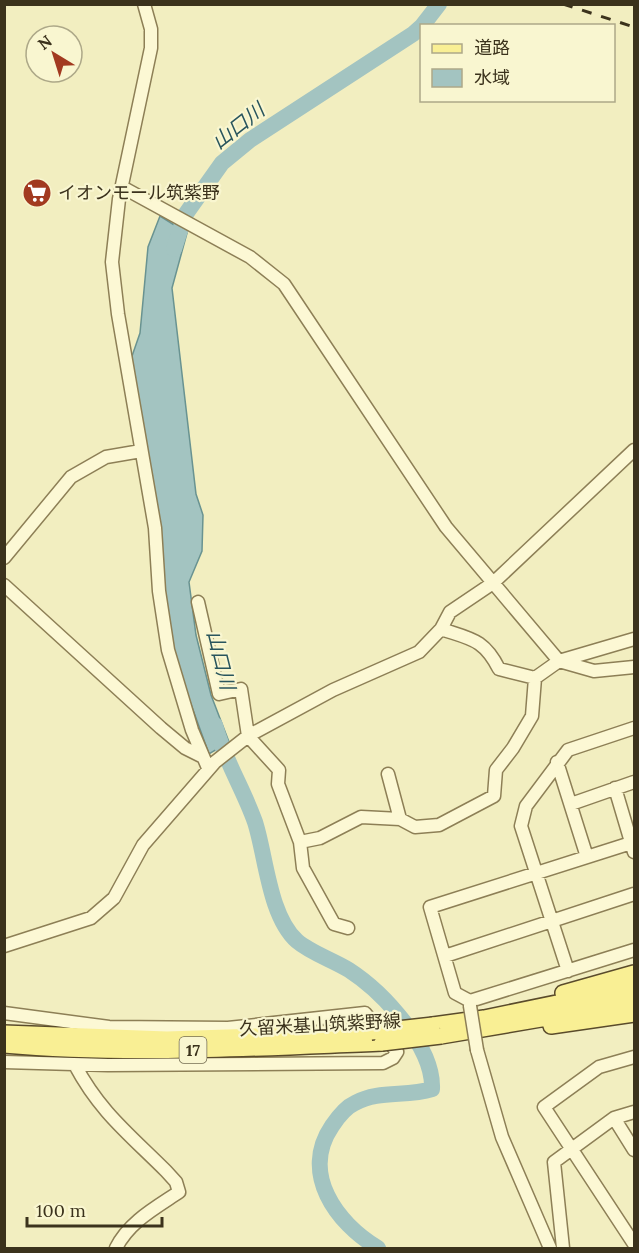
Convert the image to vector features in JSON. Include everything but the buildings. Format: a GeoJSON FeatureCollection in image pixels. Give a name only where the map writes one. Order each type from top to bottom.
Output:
{"type":"FeatureCollection","features":[{"type":"Feature","properties":{"kind":"main road"},"geometry":{"type":"LineString","coordinates":[[498,1015],[532,1001],[634,973]]}},
{"type":"Feature","properties":{"kind":"main road","name":"久留米基山筑紫野線"},"geometry":{"type":"LineString","coordinates":[[4,1045],[57,1050],[166,1052],[382,1043],[498,1015],[634,987]]}},
{"type":"Feature","properties":{"kind":"main road","name":"久留米基山筑紫野線"},"geometry":{"type":"LineString","coordinates":[[4,1033],[167,1039],[489,1029],[634,999]]}},
{"type":"Feature","properties":{"kind":"main road"},"geometry":{"type":"LineString","coordinates":[[489,1029],[518,1031],[634,1014]]}},
{"type":"Feature","properties":{"kind":"street"},"geometry":{"type":"LineString","coordinates":[[144,4],[151,29],[151,48],[122,187],[112,262],[118,314],[155,528],[159,591],[168,651],[192,730],[209,762]]}},
{"type":"Feature","properties":{"kind":"street"},"geometry":{"type":"LineString","coordinates":[[122,187],[250,257],[284,284],[434,510],[492,583],[559,661],[594,671],[634,667]]}},
{"type":"Feature","properties":{"kind":"street"},"geometry":{"type":"LineString","coordinates":[[4,946],[83,921],[99,912],[114,898],[143,845],[209,762],[233,750],[248,736],[343,686],[419,652],[441,629],[450,612],[492,583],[634,450]]}},
{"type":"Feature","properties":{"kind":"street"},"geometry":{"type":"LineString","coordinates":[[4,558],[71,477],[106,457],[141,451]]}},
{"type":"Feature","properties":{"kind":"street"},"geometry":{"type":"LineString","coordinates":[[4,585],[160,728],[185,748],[209,762]]}},
{"type":"Feature","properties":{"kind":"street"},"geometry":{"type":"LineString","coordinates":[[198,602],[219,694],[241,689],[248,736],[279,770],[278,784],[300,842],[303,868],[334,924],[348,928]]}},
{"type":"Feature","properties":{"kind":"street"},"geometry":{"type":"LineString","coordinates":[[441,629],[468,638],[489,650],[499,669],[535,678],[559,661],[634,639]]}},
{"type":"Feature","properties":{"kind":"street"},"geometry":{"type":"LineString","coordinates":[[300,842],[320,838],[361,817],[400,819],[415,827],[439,825],[494,796],[496,770],[513,748],[532,716],[535,678]]}},
{"type":"Feature","properties":{"kind":"street"},"geometry":{"type":"LineString","coordinates":[[567,971],[521,826],[526,806],[568,750],[634,728]]}},
{"type":"Feature","properties":{"kind":"street"},"geometry":{"type":"LineString","coordinates":[[557,762],[587,857]]}},
{"type":"Feature","properties":{"kind":"street"},"geometry":{"type":"LineString","coordinates":[[388,774],[400,819]]}},
{"type":"Feature","properties":{"kind":"street"},"geometry":{"type":"LineString","coordinates":[[571,804],[634,782]]}},
{"type":"Feature","properties":{"kind":"street"},"geometry":{"type":"LineString","coordinates":[[550,1248],[502,1137],[477,1050],[470,1004],[455,993],[430,907],[587,857],[633,848],[615,789]]}},
{"type":"Feature","properties":{"kind":"street"},"geometry":{"type":"LineString","coordinates":[[445,956],[634,894]]}},
{"type":"Feature","properties":{"kind":"street"},"geometry":{"type":"LineString","coordinates":[[470,1004],[634,950]]}},
{"type":"Feature","properties":{"kind":"street"},"geometry":{"type":"LineString","coordinates":[[4,1013],[109,1029],[228,1028],[365,1013],[397,1052],[393,1058],[383,1063],[108,1061],[75,1065],[4,1062]]}},
{"type":"Feature","properties":{"kind":"street"},"geometry":{"type":"LineString","coordinates":[[634,1057],[599,1067],[544,1107],[634,1244]]}},
{"type":"Feature","properties":{"kind":"street"},"geometry":{"type":"LineString","coordinates":[[75,1065],[103,1111],[166,1171],[176,1182],[179,1192],[124,1232],[116,1248]]}},
{"type":"Feature","properties":{"kind":"street"},"geometry":{"type":"LineString","coordinates":[[563,1248],[554,1162],[614,1118],[634,1112]]}},
{"type":"Feature","properties":{"kind":"street"},"geometry":{"type":"LineString","coordinates":[[614,1118],[634,1150]]}},
{"type":"Feature","properties":{"kind":"water"},"geometry":{"type":"Polygon","coordinates":[[[160,216],[187,233],[172,288],[196,494],[203,515],[202,551],[189,582],[196,635],[211,695],[229,742],[209,754],[184,685],[169,631],[134,393],[132,356],[140,333],[148,247],[160,216]]]}},
{"type":"Feature","properties":{"kind":"waterway","name":"山口川"},"geometry":{"type":"LineString","coordinates":[[424,24],[439,4]]}},
{"type":"Feature","properties":{"kind":"waterway","name":"山口川"},"geometry":{"type":"LineString","coordinates":[[174,249],[185,215],[222,163],[250,140],[420,28]]}},
{"type":"Feature","properties":{"kind":"waterway","name":"山口川"},"geometry":{"type":"LineString","coordinates":[[215,725],[223,750],[255,822],[274,901],[288,930],[297,941],[349,970],[377,992],[404,1022],[425,1056],[432,1089],[374,1096],[352,1105],[334,1123],[323,1144],[320,1161],[321,1179],[327,1195],[349,1225],[378,1248]]}},
{"type":"Feature","properties":{"kind":"railway"},"geometry":{"type":"LineString","coordinates":[[563,4],[634,27]]}},
{"type":"Feature","properties":{"kind":"place","name":"イオンモール筑紫野"},"geometry":{"type":"Point","coordinates":[37,193]}}]}
